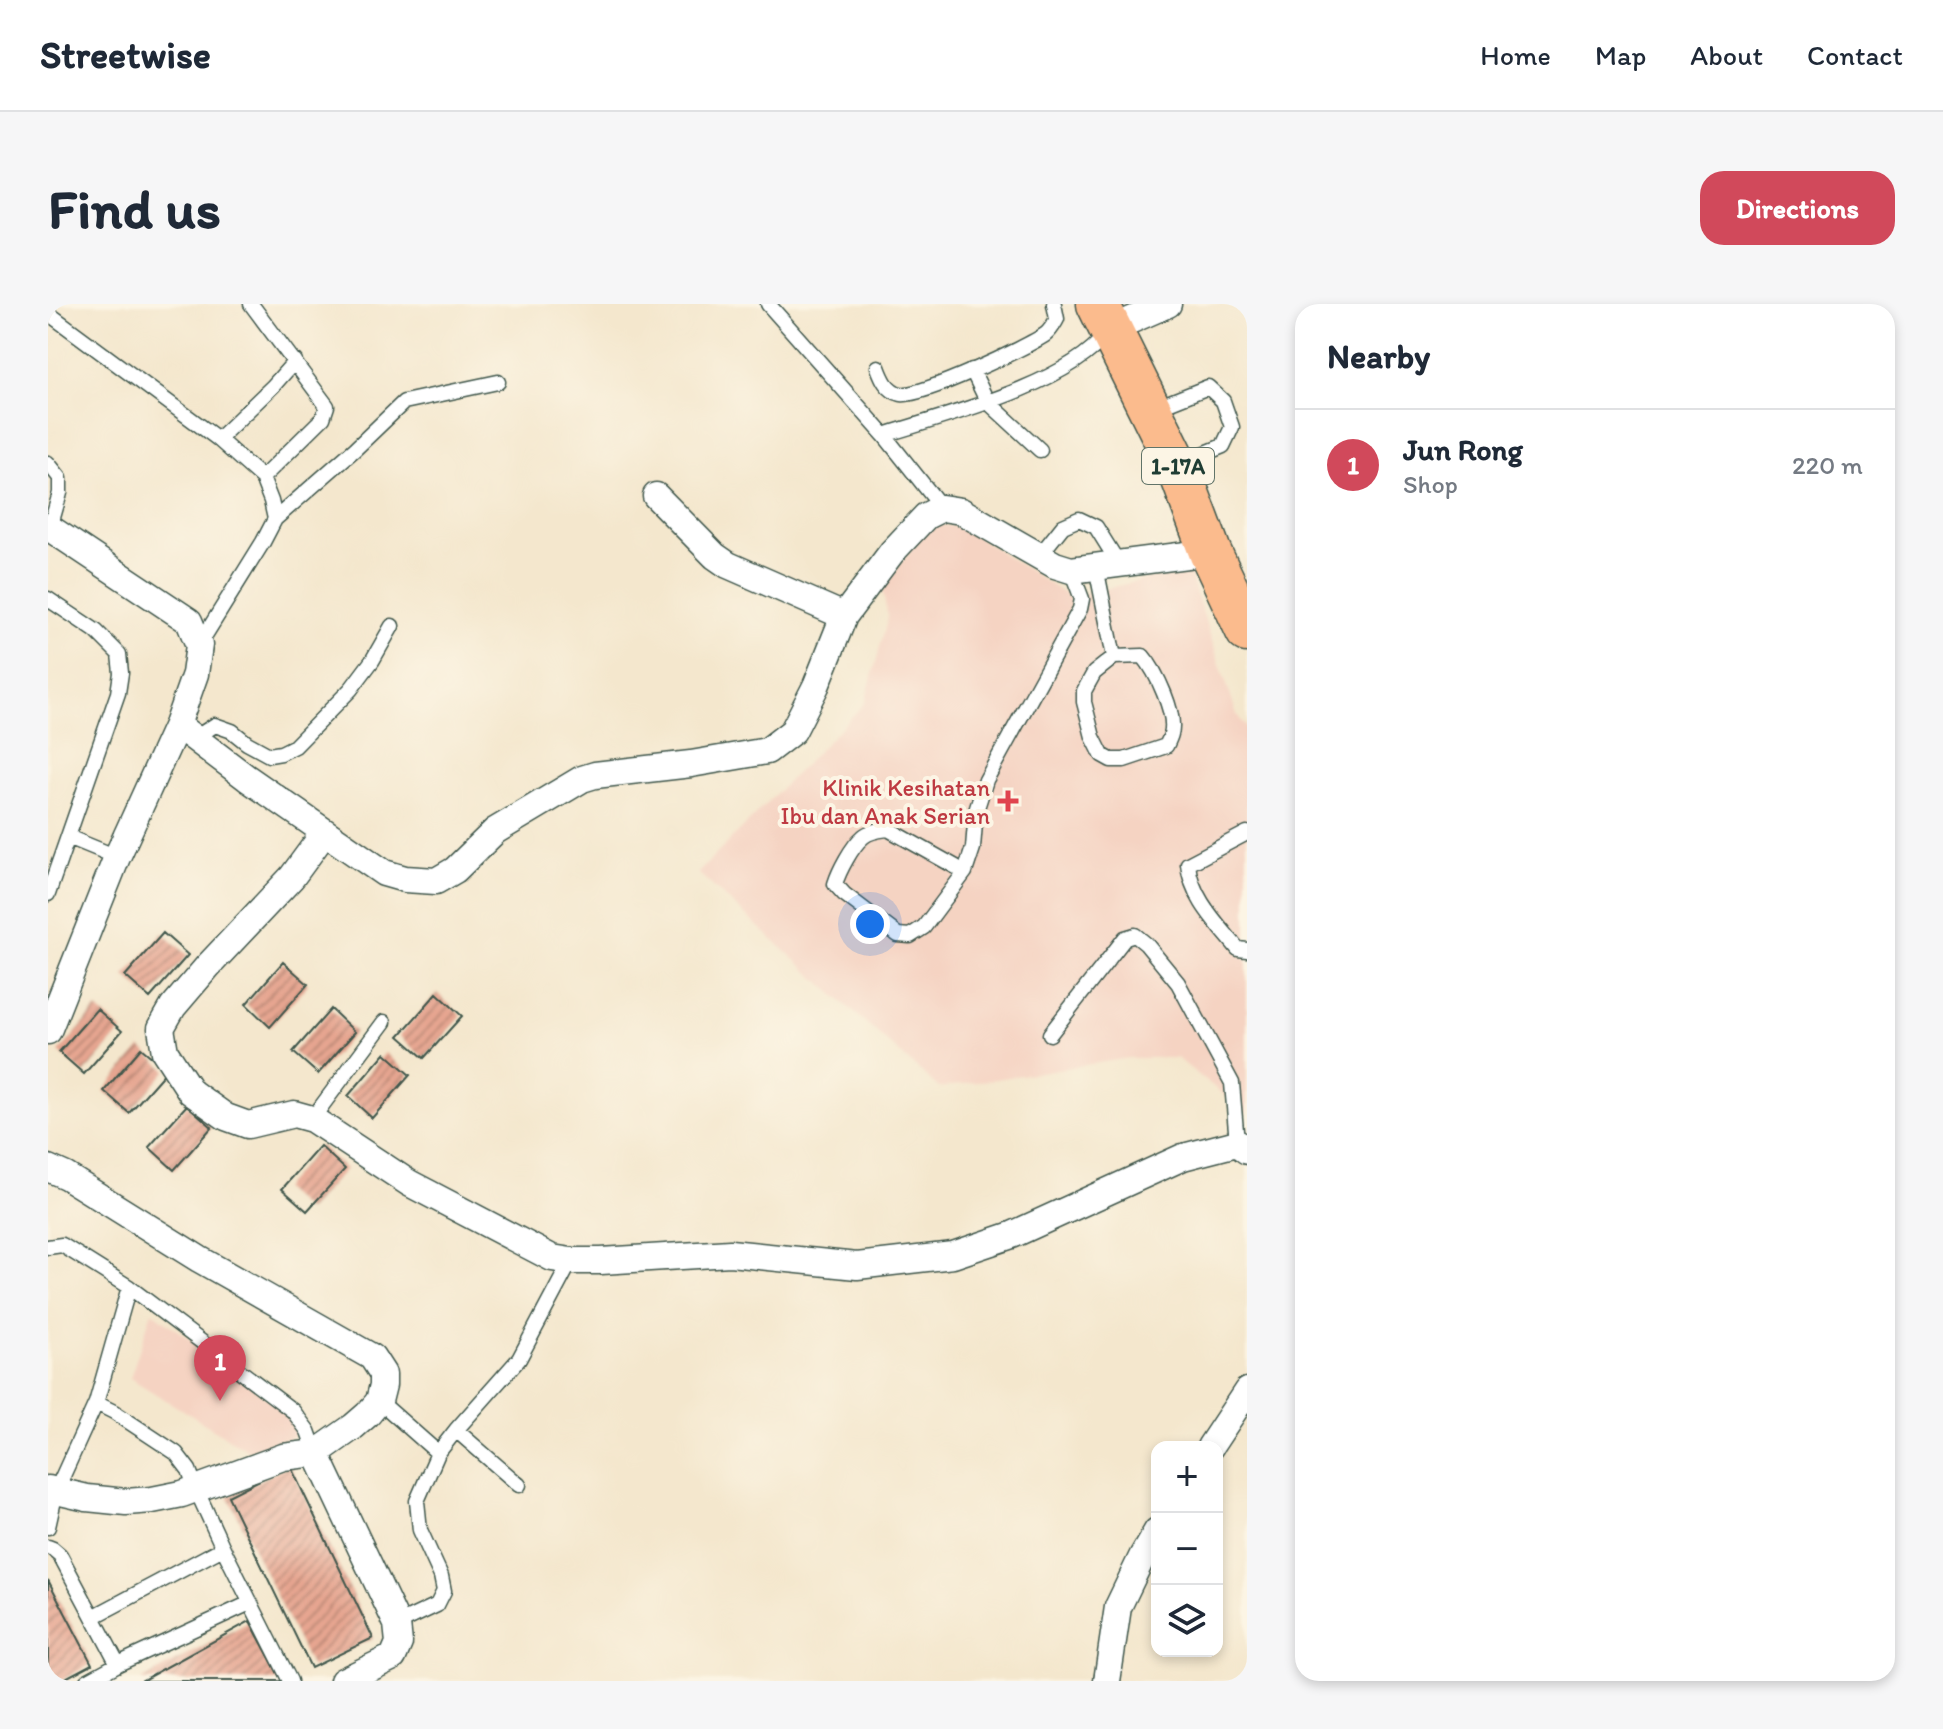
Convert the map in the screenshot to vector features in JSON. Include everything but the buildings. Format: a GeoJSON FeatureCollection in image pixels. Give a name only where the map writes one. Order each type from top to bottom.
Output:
{"type":"FeatureCollection","features":[{"type":"Feature","properties":{"kind":"main road","name":"1-17A"},"geometry":{"type":"LineString","coordinates":[[1104,316],[1177,464],[1210,552],[1247,631]]}},
{"type":"Feature","properties":{"kind":"street"},"geometry":{"type":"LineString","coordinates":[[1104,316],[1168,304]]}},
{"type":"Feature","properties":{"kind":"street"},"geometry":{"type":"LineString","coordinates":[[656,496],[715,556],[728,565],[844,616]]}},
{"type":"Feature","properties":{"kind":"street"},"geometry":{"type":"LineString","coordinates":[[186,732],[384,873],[405,879],[436,881],[455,870],[495,831],[582,779],[767,751],[793,731],[816,686],[844,616],[892,552],[926,516],[942,508],[961,511],[1055,565],[1095,567],[1210,552]]}},
{"type":"Feature","properties":{"kind":"street"},"geometry":{"type":"LineString","coordinates":[[48,1031],[117,857],[186,732],[199,645],[189,621],[49,528]]}},
{"type":"Feature","properties":{"kind":"street"},"geometry":{"type":"LineString","coordinates":[[325,832],[292,877],[173,1007],[161,1028],[165,1052],[191,1092],[226,1117],[248,1125],[294,1114],[312,1119],[409,1183],[552,1258],[601,1261],[730,1253],[857,1266],[953,1255],[1012,1235],[1183,1157],[1242,1147]]}},
{"type":"Feature","properties":{"kind":"street"},"geometry":{"type":"LineString","coordinates":[[48,1168],[66,1176],[199,1259],[372,1357],[383,1374],[379,1401],[368,1414],[316,1453],[283,1457],[196,1489],[152,1500],[126,1502],[52,1490]]}},
{"type":"Feature","properties":{"kind":"street"},"geometry":{"type":"LineString","coordinates":[[1214,1441],[1247,1391]]}},
{"type":"Feature","properties":{"kind":"street"},"geometry":{"type":"LineString","coordinates":[[316,1453],[397,1624],[399,1643],[393,1657],[343,1681]]}},
{"type":"Feature","properties":{"kind":"street"},"geometry":{"type":"LineString","coordinates":[[1107,1681],[1118,1607],[1151,1541]]}},
{"type":"Feature","properties":{"kind":"lane"},"geometry":{"type":"LineString","coordinates":[[251,304],[327,406],[323,418],[262,478]]}},
{"type":"Feature","properties":{"kind":"lane"},"geometry":{"type":"LineString","coordinates":[[768,304],[884,435],[942,508]]}},
{"type":"Feature","properties":{"kind":"lane"},"geometry":{"type":"LineString","coordinates":[[878,367],[883,381],[891,390],[903,395],[920,392],[1010,354],[1048,332],[1057,319],[1054,304]]}},
{"type":"Feature","properties":{"kind":"lane"},"geometry":{"type":"LineString","coordinates":[[48,313],[218,439],[262,478],[275,519]]}},
{"type":"Feature","properties":{"kind":"lane"},"geometry":{"type":"LineString","coordinates":[[884,435],[1032,384],[1081,359],[1097,347],[1104,316]]}},
{"type":"Feature","properties":{"kind":"lane"},"geometry":{"type":"LineString","coordinates":[[218,439],[295,361]]}},
{"type":"Feature","properties":{"kind":"lane"},"geometry":{"type":"LineString","coordinates":[[972,370],[987,401],[1040,450]]}},
{"type":"Feature","properties":{"kind":"lane"},"geometry":{"type":"LineString","coordinates":[[199,645],[275,519],[404,402],[498,382]]}},
{"type":"Feature","properties":{"kind":"lane"},"geometry":{"type":"LineString","coordinates":[[1150,410],[1208,387],[1223,401],[1232,427],[1223,446],[1177,464]]}},
{"type":"Feature","properties":{"kind":"lane"},"geometry":{"type":"LineString","coordinates":[[48,463],[60,478],[60,493],[49,528]]}},
{"type":"Feature","properties":{"kind":"lane"},"geometry":{"type":"LineString","coordinates":[[1039,556],[1063,526],[1079,519],[1096,527],[1095,567],[1114,657]]}},
{"type":"Feature","properties":{"kind":"lane"},"geometry":{"type":"LineString","coordinates":[[965,872],[888,829],[863,837],[839,871],[835,884],[898,935],[910,936],[924,927],[965,872],[973,848],[976,811],[986,780],[1080,609],[1095,567]]}},
{"type":"Feature","properties":{"kind":"lane"},"geometry":{"type":"LineString","coordinates":[[48,599],[96,631],[119,654],[121,673],[118,693],[48,894]]}},
{"type":"Feature","properties":{"kind":"lane"},"geometry":{"type":"LineString","coordinates":[[186,732],[215,725],[232,731],[269,755],[295,746],[351,689],[392,626]]}},
{"type":"Feature","properties":{"kind":"lane"},"geometry":{"type":"LineString","coordinates":[[1143,656],[1150,663],[1168,699],[1173,731],[1166,746],[1124,760],[1111,760],[1102,755],[1093,737],[1084,702],[1084,691],[1094,673],[1114,657],[1143,656]]}},
{"type":"Feature","properties":{"kind":"lane"},"geometry":{"type":"LineString","coordinates":[[68,837],[117,857]]}},
{"type":"Feature","properties":{"kind":"lane"},"geometry":{"type":"LineString","coordinates":[[1245,837],[1188,864],[1190,881],[1202,903],[1238,949],[1247,950]]}},
{"type":"Feature","properties":{"kind":"lane"},"geometry":{"type":"LineString","coordinates":[[1050,1034],[1125,938],[1135,935],[1178,983],[1232,1083],[1242,1147]]}},
{"type":"Feature","properties":{"kind":"lane"},"geometry":{"type":"LineString","coordinates":[[312,1119],[384,1022]]}},
{"type":"Feature","properties":{"kind":"lane"},"geometry":{"type":"LineString","coordinates":[[48,1247],[62,1245],[129,1287],[293,1411],[308,1431],[316,1453]]}},
{"type":"Feature","properties":{"kind":"lane"},"geometry":{"type":"LineString","coordinates":[[397,1624],[437,1605],[444,1591],[441,1576],[420,1530],[417,1501],[438,1453],[519,1359],[571,1261]]}},
{"type":"Feature","properties":{"kind":"lane"},"geometry":{"type":"LineString","coordinates":[[48,1527],[52,1490],[96,1403],[129,1287]]}},
{"type":"Feature","properties":{"kind":"lane"},"geometry":{"type":"LineString","coordinates":[[379,1401],[438,1453]]}},
{"type":"Feature","properties":{"kind":"lane"},"geometry":{"type":"LineString","coordinates":[[96,1403],[176,1453],[189,1470],[223,1548],[290,1681]]}},
{"type":"Feature","properties":{"kind":"lane"},"geometry":{"type":"LineString","coordinates":[[456,1430],[519,1485]]}},
{"type":"Feature","properties":{"kind":"lane"},"geometry":{"type":"LineString","coordinates":[[48,1547],[60,1555],[118,1664]]}},
{"type":"Feature","properties":{"kind":"lane"},"geometry":{"type":"LineString","coordinates":[[93,1617],[223,1548]]}},
{"type":"Feature","properties":{"kind":"lane"},"geometry":{"type":"LineString","coordinates":[[87,1681],[250,1603]]}},
{"type":"Feature","properties":{"kind":"shaded area","name":"Klinik Kesihatan Ibu dan Anak Serian"},"geometry":{"type":"Polygon","coordinates":[[[929,524],[962,527],[1069,597],[1188,570],[1237,715],[1247,729],[1247,1113],[1177,1058],[1129,1058],[939,1088],[698,873],[865,703],[888,617],[882,589],[929,524]]]}},
{"type":"Feature","properties":{"kind":"shaded area"},"geometry":{"type":"Polygon","coordinates":[[[152,1311],[303,1425],[301,1433],[251,1452],[130,1378],[152,1311]]]}},
{"type":"Feature","properties":{"kind":"place","name":"Klinik Kesihatan Ibu dan Anak Serian"},"geometry":{"type":"Point","coordinates":[1008,801]}},
{"type":"Feature","properties":{"kind":"place","name":"Jun Rong"},"geometry":{"type":"Point","coordinates":[220,1401]}}]}
